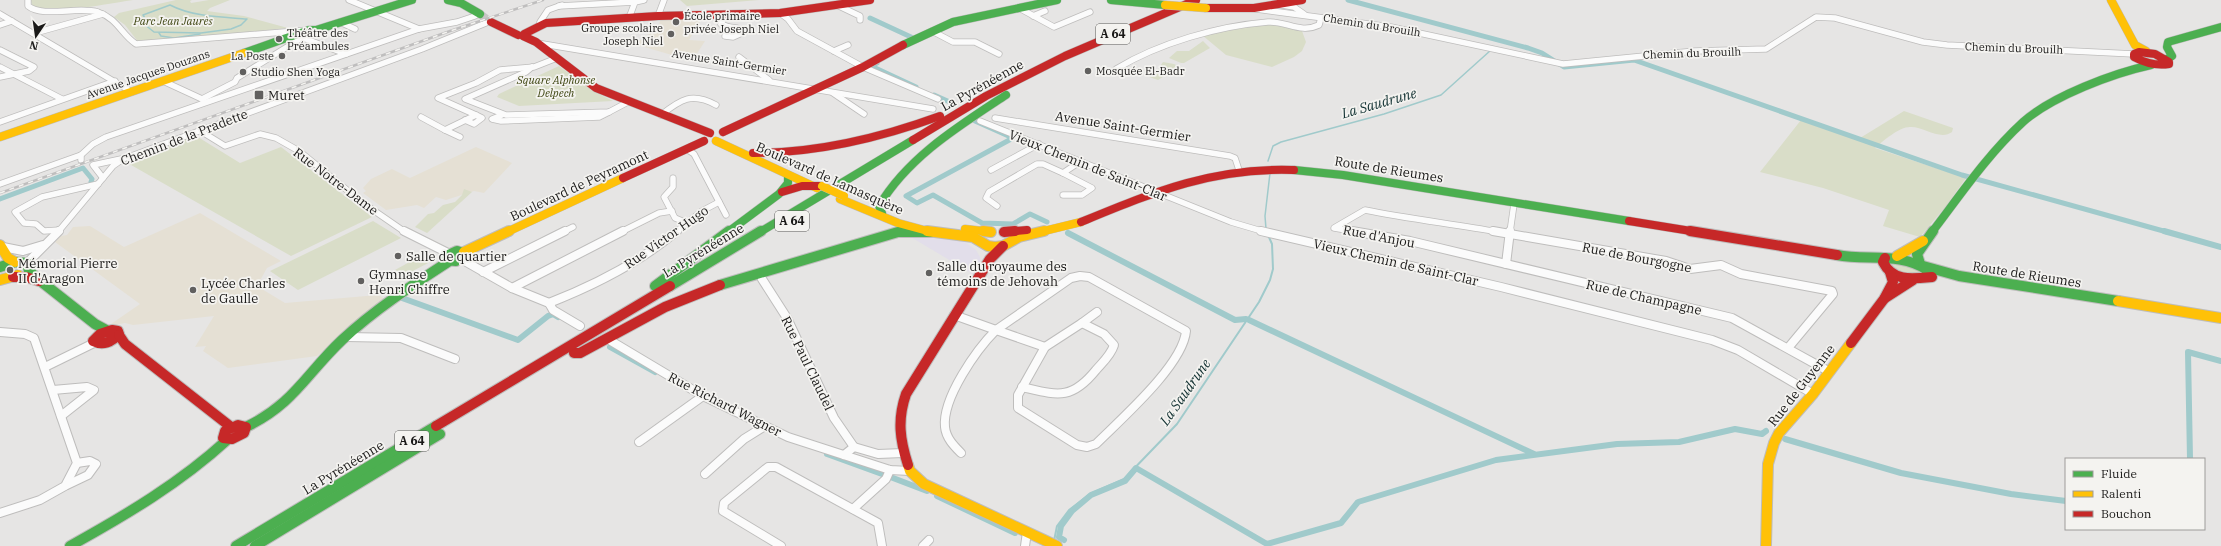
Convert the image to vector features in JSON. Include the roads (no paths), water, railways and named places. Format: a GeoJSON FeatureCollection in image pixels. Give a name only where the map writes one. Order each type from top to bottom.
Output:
{"type":"FeatureCollection","features":[{"type":"Feature","properties":{"kind":"main road","name":"Avenue Jacques Douzans"},"geometry":{"type":"LineString","coordinates":[[0,137],[407,0]]}},
{"type":"Feature","properties":{"kind":"main road","name":"Avenue Jacques Douzans"},"geometry":{"type":"LineString","coordinates":[[376,10],[412,0]]}},
{"type":"Feature","properties":{"kind":"main road"},"geometry":{"type":"LineString","coordinates":[[448,0],[461,3],[478,15]]}},
{"type":"Feature","properties":{"kind":"main road"},"geometry":{"type":"LineString","coordinates":[[521,35],[543,24],[658,16],[725,16],[780,13],[839,6],[870,0]]}},
{"type":"Feature","properties":{"kind":"main road"},"geometry":{"type":"LineString","coordinates":[[489,22],[547,47],[557,58],[596,88],[674,120],[716,142],[724,135],[814,88],[863,67],[932,31],[953,22],[1057,0]]}},
{"type":"Feature","properties":{"kind":"main road"},"geometry":{"type":"LineString","coordinates":[[1111,0],[1166,5],[1207,4],[1250,9],[1282,8],[1297,3]]}},
{"type":"Feature","properties":{"kind":"main road","name":"La Pyrénéenne"},"geometry":{"type":"LineString","coordinates":[[236,546],[986,96],[1065,56],[1196,0]]}},
{"type":"Feature","properties":{"kind":"main road"},"geometry":{"type":"LineString","coordinates":[[2111,0],[2139,55],[2151,64],[2165,66],[2168,64],[2166,45],[2168,42],[2221,27]]}},
{"type":"Feature","properties":{"kind":"main road","name":"La Pyrénéenne"},"geometry":{"type":"LineString","coordinates":[[255,546],[1011,90],[1100,45],[1207,4]]}},
{"type":"Feature","properties":{"kind":"main road"},"geometry":{"type":"LineString","coordinates":[[1927,277],[1928,274],[1917,254],[1923,241],[1944,217],[1971,178],[2012,133],[2038,110],[2139,55],[2168,57]]}},
{"type":"Feature","properties":{"kind":"main road"},"geometry":{"type":"LineString","coordinates":[[882,213],[879,206],[883,196],[921,158],[970,117],[1011,92],[1011,90]]}},
{"type":"Feature","properties":{"kind":"main road"},"geometry":{"type":"LineString","coordinates":[[753,153],[781,153],[872,138],[924,122],[986,96]]}},
{"type":"Feature","properties":{"kind":"main road"},"geometry":{"type":"LineString","coordinates":[[705,137],[724,135]]}},
{"type":"Feature","properties":{"kind":"main road","name":"Boulevard de Lamasquère"},"geometry":{"type":"LineString","coordinates":[[724,135],[727,141],[820,187],[882,213],[943,227],[1004,232]]}},
{"type":"Feature","properties":{"kind":"main road","name":"Boulevard de Peyramont"},"geometry":{"type":"LineString","coordinates":[[462,256],[688,150],[705,137]]}},
{"type":"Feature","properties":{"kind":"main road","name":"Boulevard de Lamasquère"},"geometry":{"type":"LineString","coordinates":[[716,142],[788,175],[820,187]]}},
{"type":"Feature","properties":{"kind":"main road","name":"Route de Rieumes"},"geometry":{"type":"LineString","coordinates":[[1006,244],[1074,225],[1154,192],[1194,178],[1238,170],[1283,169],[1325,172],[1514,204],[1860,259],[1897,256],[1951,275],[2221,318]]}},
{"type":"Feature","properties":{"kind":"main road"},"geometry":{"type":"LineString","coordinates":[[779,194],[788,183],[788,175]]}},
{"type":"Feature","properties":{"kind":"main road"},"geometry":{"type":"LineString","coordinates":[[587,335],[591,329],[640,298],[779,194],[793,187],[809,184]]}},
{"type":"Feature","properties":{"kind":"main road","name":"Boulevard de Lamasquère"},"geometry":{"type":"LineString","coordinates":[[842,197],[882,218],[932,232],[973,237],[992,247],[1006,244]]}},
{"type":"Feature","properties":{"kind":"main road","name":"Route de Rieumes"},"geometry":{"type":"LineString","coordinates":[[1004,232],[1017,232],[1086,220]]}},
{"type":"Feature","properties":{"kind":"main road"},"geometry":{"type":"LineString","coordinates":[[574,353],[580,353],[665,307],[728,282],[898,232],[932,232]]}},
{"type":"Feature","properties":{"kind":"main road"},"geometry":{"type":"LineString","coordinates":[[985,267],[988,252],[984,243],[985,235],[990,232]]}},
{"type":"Feature","properties":{"kind":"main road"},"geometry":{"type":"LineString","coordinates":[[1004,232],[1010,237],[1006,244],[995,252],[954,315],[913,383],[900,410],[899,437],[910,471],[924,484],[1053,544]]}},
{"type":"Feature","properties":{"kind":"main road","name":"Route de Rieumes"},"geometry":{"type":"LineString","coordinates":[[1694,232],[1824,259],[1871,265],[1913,280],[1927,277],[1942,277],[2048,294],[2128,303]]}},
{"type":"Feature","properties":{"kind":"main road"},"geometry":{"type":"LineString","coordinates":[[1897,256],[1923,241]]}},
{"type":"Feature","properties":{"kind":"main road"},"geometry":{"type":"LineString","coordinates":[[1,247],[0,266],[22,264]]}},
{"type":"Feature","properties":{"kind":"main road"},"geometry":{"type":"LineString","coordinates":[[1,247],[8,258],[22,264],[43,283],[96,324],[108,331]]}},
{"type":"Feature","properties":{"kind":"main road"},"geometry":{"type":"LineString","coordinates":[[227,440],[222,436],[231,427],[238,425],[246,427],[274,414],[295,396],[329,353],[395,297],[457,250],[462,256]]}},
{"type":"Feature","properties":{"kind":"main road","name":"Rue de Guyenne"},"geometry":{"type":"LineString","coordinates":[[1766,546],[1767,482],[1770,454],[1779,433],[1813,394],[1884,299],[1893,282],[1888,271],[1883,265],[1885,258]]}},
{"type":"Feature","properties":{"kind":"main road"},"geometry":{"type":"LineString","coordinates":[[4,280],[22,264]]}},
{"type":"Feature","properties":{"kind":"main road"},"geometry":{"type":"LineString","coordinates":[[4,280],[32,278],[43,283]]}},
{"type":"Feature","properties":{"kind":"main road","name":"Rue de Guyenne"},"geometry":{"type":"LineString","coordinates":[[1884,299],[1913,280]]}},
{"type":"Feature","properties":{"kind":"main road"},"geometry":{"type":"LineString","coordinates":[[95,340],[96,324]]}},
{"type":"Feature","properties":{"kind":"main road"},"geometry":{"type":"LineString","coordinates":[[95,340],[108,331],[116,330],[125,344],[209,408],[231,427]]}},
{"type":"Feature","properties":{"kind":"main road"},"geometry":{"type":"LineString","coordinates":[[108,342],[119,335]]}},
{"type":"Feature","properties":{"kind":"main road"},"geometry":{"type":"LineString","coordinates":[[95,340],[125,344]]}},
{"type":"Feature","properties":{"kind":"main road"},"geometry":{"type":"LineString","coordinates":[[70,546],[149,501],[198,466],[227,440],[242,435],[246,431],[246,427]]}},
{"type":"Feature","properties":{"kind":"street"},"geometry":{"type":"LineString","coordinates":[[28,0],[28,6],[39,11],[90,9],[103,14],[117,23],[130,41],[144,44],[297,29],[308,33],[346,54]]}},
{"type":"Feature","properties":{"kind":"street"},"geometry":{"type":"LineString","coordinates":[[349,0],[419,29]]}},
{"type":"Feature","properties":{"kind":"street"},"geometry":{"type":"LineString","coordinates":[[543,24],[540,22],[544,13],[577,0]]}},
{"type":"Feature","properties":{"kind":"street"},"geometry":{"type":"LineString","coordinates":[[559,6],[582,2],[635,2],[644,0]]}},
{"type":"Feature","properties":{"kind":"street"},"geometry":{"type":"LineString","coordinates":[[658,16],[664,0]]}},
{"type":"Feature","properties":{"kind":"street"},"geometry":{"type":"LineString","coordinates":[[628,18],[635,2]]}},
{"type":"Feature","properties":{"kind":"street"},"geometry":{"type":"LineString","coordinates":[[1297,3],[1308,16]]}},
{"type":"Feature","properties":{"kind":"street"},"geometry":{"type":"LineString","coordinates":[[839,6],[860,16],[860,20]]}},
{"type":"Feature","properties":{"kind":"street"},"geometry":{"type":"LineString","coordinates":[[1019,8],[1054,27],[1090,12]]}},
{"type":"Feature","properties":{"kind":"street","name":"Chemin du Brouilh"},"geometry":{"type":"LineString","coordinates":[[1282,8],[1308,16],[1391,27],[1444,37],[1563,64],[1694,51],[1748,51],[1766,49],[1816,17],[1835,18],[1923,42],[1947,45],[2139,55]]}},
{"type":"Feature","properties":{"kind":"street"},"geometry":{"type":"LineString","coordinates":[[1034,16],[1045,11]]}},
{"type":"Feature","properties":{"kind":"street"},"geometry":{"type":"LineString","coordinates":[[780,13],[788,19],[797,31],[863,67],[938,98]]}},
{"type":"Feature","properties":{"kind":"street"},"geometry":{"type":"LineString","coordinates":[[0,14],[35,33],[132,92]]}},
{"type":"Feature","properties":{"kind":"street"},"geometry":{"type":"LineString","coordinates":[[35,33],[103,14]]}},
{"type":"Feature","properties":{"kind":"street"},"geometry":{"type":"LineString","coordinates":[[0,184],[81,157],[93,144],[106,137],[202,102],[419,29],[456,22],[478,15]]}},
{"type":"Feature","properties":{"kind":"street"},"geometry":{"type":"LineString","coordinates":[[725,16],[721,24],[729,27]]}},
{"type":"Feature","properties":{"kind":"street"},"geometry":{"type":"LineString","coordinates":[[1116,69],[1160,47],[1192,36],[1269,22],[1278,23],[1296,29],[1308,29],[1319,25],[1321,18]]}},
{"type":"Feature","properties":{"kind":"street"},"geometry":{"type":"LineString","coordinates":[[0,25],[12,21]]}},
{"type":"Feature","properties":{"kind":"street"},"geometry":{"type":"LineString","coordinates":[[340,22],[355,29]]}},
{"type":"Feature","properties":{"kind":"street","name":"Chemin de la Pradette"},"geometry":{"type":"LineString","coordinates":[[22,264],[60,230],[115,164],[123,159],[422,49],[489,22]]}},
{"type":"Feature","properties":{"kind":"street"},"geometry":{"type":"LineString","coordinates":[[932,31],[953,42],[975,42],[999,54]]}},
{"type":"Feature","properties":{"kind":"street"},"geometry":{"type":"LineString","coordinates":[[202,102],[235,82],[237,78],[308,33]]}},
{"type":"Feature","properties":{"kind":"street"},"geometry":{"type":"LineString","coordinates":[[834,51],[848,45]]}},
{"type":"Feature","properties":{"kind":"street","name":"Avenue Saint-Germier"},"geometry":{"type":"LineString","coordinates":[[547,47],[814,88],[933,109]]}},
{"type":"Feature","properties":{"kind":"street"},"geometry":{"type":"LineString","coordinates":[[0,50],[34,67],[29,71],[0,77]]}},
{"type":"Feature","properties":{"kind":"street"},"geometry":{"type":"LineString","coordinates":[[739,57],[770,78],[768,81]]}},
{"type":"Feature","properties":{"kind":"street"},"geometry":{"type":"LineString","coordinates":[[557,58],[532,67],[500,70],[476,83],[470,84],[438,98],[479,117],[501,121],[599,117],[628,102]]}},
{"type":"Feature","properties":{"kind":"street"},"geometry":{"type":"LineString","coordinates":[[0,67],[15,73],[62,99]]}},
{"type":"Feature","properties":{"kind":"street"},"geometry":{"type":"LineString","coordinates":[[502,115],[465,99],[526,72],[532,67]]}},
{"type":"Feature","properties":{"kind":"street"},"geometry":{"type":"LineString","coordinates":[[0,122],[115,81]]}},
{"type":"Feature","properties":{"kind":"street"},"geometry":{"type":"LineString","coordinates":[[163,81],[202,102]]}},
{"type":"Feature","properties":{"kind":"street"},"geometry":{"type":"LineString","coordinates":[[235,82],[247,88]]}},
{"type":"Feature","properties":{"kind":"street"},"geometry":{"type":"LineString","coordinates":[[829,91],[864,114]]}},
{"type":"Feature","properties":{"kind":"street"},"geometry":{"type":"LineString","coordinates":[[661,115],[677,102],[696,96],[704,97],[716,105]]}},
{"type":"Feature","properties":{"kind":"street"},"geometry":{"type":"LineString","coordinates":[[492,119],[502,115],[609,112]]}},
{"type":"Feature","properties":{"kind":"street"},"geometry":{"type":"LineString","coordinates":[[421,117],[460,137]]}},
{"type":"Feature","properties":{"kind":"street"},"geometry":{"type":"LineString","coordinates":[[445,130],[465,120],[474,124],[479,117]]}},
{"type":"Feature","properties":{"kind":"street","name":"Avenue Saint-Germier"},"geometry":{"type":"LineString","coordinates":[[995,118],[1230,156],[1235,158],[1238,170]]}},
{"type":"Feature","properties":{"kind":"street","name":"Vieux Chemin de Saint-Clar"},"geometry":{"type":"LineString","coordinates":[[980,121],[1154,192],[1231,222],[1261,231],[1501,287],[1712,340],[1738,350],[1813,394]]}},
{"type":"Feature","properties":{"kind":"street","name":"Rue Notre-Dame"},"geometry":{"type":"LineString","coordinates":[[199,130],[225,146],[262,134],[284,143],[301,153],[379,214],[448,258]]}},
{"type":"Feature","properties":{"kind":"street"},"geometry":{"type":"LineString","coordinates":[[991,170],[1038,144]]}},
{"type":"Feature","properties":{"kind":"street"},"geometry":{"type":"LineString","coordinates":[[688,150],[694,154],[726,215]]}},
{"type":"Feature","properties":{"kind":"street"},"geometry":{"type":"LineString","coordinates":[[103,178],[93,165],[123,159]]}},
{"type":"Feature","properties":{"kind":"street"},"geometry":{"type":"LineString","coordinates":[[1063,173],[1081,161]]}},
{"type":"Feature","properties":{"kind":"street"},"geometry":{"type":"LineString","coordinates":[[997,206],[986,198],[989,192],[1037,164],[1044,164],[1092,188],[1082,195],[1063,196]]}},
{"type":"Feature","properties":{"kind":"street"},"geometry":{"type":"LineString","coordinates":[[673,178],[673,187],[664,197],[675,218],[687,223]]}},
{"type":"Feature","properties":{"kind":"street"},"geometry":{"type":"LineString","coordinates":[[60,230],[44,231],[36,224],[24,223],[15,212],[39,199],[72,188],[98,184]]}},
{"type":"Feature","properties":{"kind":"street","name":"Rue Victor Hugo"},"geometry":{"type":"LineString","coordinates":[[549,303],[625,267],[656,247],[707,207],[719,202]]}},
{"type":"Feature","properties":{"kind":"street"},"geometry":{"type":"LineString","coordinates":[[1506,264],[1514,204]]}},
{"type":"Feature","properties":{"kind":"street","name":"Rue d'Anjou"},"geometry":{"type":"LineString","coordinates":[[1506,264],[1410,241],[1334,228],[1365,210],[1425,222],[1509,234]]}},
{"type":"Feature","properties":{"kind":"street"},"geometry":{"type":"LineString","coordinates":[[512,288],[658,213],[672,211]]}},
{"type":"Feature","properties":{"kind":"street"},"geometry":{"type":"LineString","coordinates":[[483,272],[573,227]]}},
{"type":"Feature","properties":{"kind":"street","name":"Rue de Bourgogne"},"geometry":{"type":"LineString","coordinates":[[1509,234],[1666,261],[1690,269],[1721,265],[1741,274],[1832,291],[1833,294],[1831,297],[1788,348]]}},
{"type":"Feature","properties":{"kind":"street"},"geometry":{"type":"LineString","coordinates":[[1,247],[11,251],[22,252],[47,243]]}},
{"type":"Feature","properties":{"kind":"street"},"geometry":{"type":"LineString","coordinates":[[462,256],[483,272],[512,288],[549,303],[553,310],[580,326]]}},
{"type":"Feature","properties":{"kind":"street","name":"Rue de Champagne"},"geometry":{"type":"LineString","coordinates":[[1506,264],[1732,318],[1830,372]]}},
{"type":"Feature","properties":{"kind":"street"},"geometry":{"type":"LineString","coordinates":[[961,453],[949,441],[945,426],[946,412],[950,400],[984,341],[996,330],[1070,278],[1080,276],[1089,277],[1186,332],[1185,342],[1154,387],[1096,444],[1088,447],[1077,446],[1018,408],[1018,395],[1045,347],[1097,312]]}},
{"type":"Feature","properties":{"kind":"street","name":"Rue Paul Claudel"},"geometry":{"type":"LineString","coordinates":[[762,279],[786,318],[834,418],[854,447]]}},
{"type":"Feature","properties":{"kind":"street"},"geometry":{"type":"LineString","coordinates":[[954,315],[1045,347]]}},
{"type":"Feature","properties":{"kind":"street"},"geometry":{"type":"LineString","coordinates":[[1022,387],[1062,394],[1074,392],[1090,378],[1114,345],[1111,338],[1082,323]]}},
{"type":"Feature","properties":{"kind":"street"},"geometry":{"type":"LineString","coordinates":[[0,332],[26,334],[34,338],[77,463],[66,486]]}},
{"type":"Feature","properties":{"kind":"street"},"geometry":{"type":"LineString","coordinates":[[347,337],[401,338],[455,359]]}},
{"type":"Feature","properties":{"kind":"street"},"geometry":{"type":"LineString","coordinates":[[45,367],[95,340]]}},
{"type":"Feature","properties":{"kind":"street","name":"Rue Richard Wagner"},"geometry":{"type":"LineString","coordinates":[[611,342],[703,396],[788,437],[887,469],[910,471]]}},
{"type":"Feature","properties":{"kind":"street"},"geometry":{"type":"LineString","coordinates":[[53,390],[87,387],[94,390],[61,416]]}},
{"type":"Feature","properties":{"kind":"street"},"geometry":{"type":"LineString","coordinates":[[639,442],[703,396]]}},
{"type":"Feature","properties":{"kind":"street"},"geometry":{"type":"LineString","coordinates":[[705,474],[744,439],[765,426]]}},
{"type":"Feature","properties":{"kind":"street"},"geometry":{"type":"LineString","coordinates":[[844,455],[854,447],[870,454],[886,455],[903,453]]}},
{"type":"Feature","properties":{"kind":"street"},"geometry":{"type":"LineString","coordinates":[[853,509],[886,479],[886,455]]}},
{"type":"Feature","properties":{"kind":"street"},"geometry":{"type":"LineString","coordinates":[[0,513],[40,500],[86,476],[93,471],[96,464],[90,461],[77,463]]}},
{"type":"Feature","properties":{"kind":"street"},"geometry":{"type":"LineString","coordinates":[[781,546],[723,511],[724,503],[768,467],[776,467],[878,523],[882,546]]}},
{"type":"Feature","properties":{"kind":"street"},"geometry":{"type":"LineString","coordinates":[[1025,546],[1027,532]]}},
{"type":"Feature","properties":{"kind":"waterway"},"geometry":{"type":"LineString","coordinates":[[1348,0],[1528,48],[1542,53],[1564,67],[1634,60],[1962,175],[2167,232]]}},
{"type":"Feature","properties":{"kind":"waterway"},"geometry":{"type":"LineString","coordinates":[[170,5],[198,14],[247,19],[241,25],[231,29],[201,33],[154,32],[144,24],[146,20],[143,15],[170,5]]}},
{"type":"Feature","properties":{"kind":"waterway"},"geometry":{"type":"LineString","coordinates":[[870,18],[911,37]]}},
{"type":"Feature","properties":{"kind":"waterway"},"geometry":{"type":"LineString","coordinates":[[159,33],[161,36],[174,38],[200,34]]}},
{"type":"Feature","properties":{"kind":"waterway","name":"La Saudrune"},"geometry":{"type":"LineString","coordinates":[[1268,161],[1273,146],[1281,142],[1384,114],[1441,95],[1491,50]]}},
{"type":"Feature","properties":{"kind":"waterway"},"geometry":{"type":"LineString","coordinates":[[877,63],[871,66],[916,87]]}},
{"type":"Feature","properties":{"kind":"waterway"},"geometry":{"type":"LineString","coordinates":[[934,95],[952,103]]}},
{"type":"Feature","properties":{"kind":"waterway"},"geometry":{"type":"LineString","coordinates":[[975,121],[1013,138],[906,196],[917,203],[933,195],[982,223],[1013,224],[1030,214],[1047,222]]}},
{"type":"Feature","properties":{"kind":"waterway"},"geometry":{"type":"LineString","coordinates":[[0,199],[83,168],[92,179],[91,182]]}},
{"type":"Feature","properties":{"kind":"waterway","name":"La Saudrune"},"geometry":{"type":"LineString","coordinates":[[1266,229],[1265,216],[1270,173]]}},
{"type":"Feature","properties":{"kind":"waterway"},"geometry":{"type":"LineString","coordinates":[[2164,231],[2221,247]]}},
{"type":"Feature","properties":{"kind":"waterway"},"geometry":{"type":"LineString","coordinates":[[1068,233],[1235,320],[1246,319]]}},
{"type":"Feature","properties":{"kind":"waterway","name":"La Saudrune"},"geometry":{"type":"LineString","coordinates":[[1054,541],[1057,526],[1069,510],[1090,494],[1124,479],[1177,424],[1259,302],[1270,280],[1273,269],[1272,244],[1268,235]]}},
{"type":"Feature","properties":{"kind":"waterway"},"geometry":{"type":"LineString","coordinates":[[402,298],[518,340],[548,316],[553,314],[558,317]]}},
{"type":"Feature","properties":{"kind":"waterway"},"geometry":{"type":"LineString","coordinates":[[1249,320],[1534,454]]}},
{"type":"Feature","properties":{"kind":"waterway"},"geometry":{"type":"LineString","coordinates":[[610,347],[655,372]]}},
{"type":"Feature","properties":{"kind":"waterway"},"geometry":{"type":"LineString","coordinates":[[2190,458],[2188,352],[2221,361]]}},
{"type":"Feature","properties":{"kind":"waterway"},"geometry":{"type":"LineString","coordinates":[[1064,540],[1059,537],[1061,526],[1072,511],[1091,495],[1125,481],[1136,468],[1267,544],[1341,523],[1358,502],[1496,460],[1617,444],[1679,442],[1735,429],[1762,434],[1766,431]]}},
{"type":"Feature","properties":{"kind":"waterway"},"geometry":{"type":"LineString","coordinates":[[1785,439],[1901,473],[2011,494],[2065,501]]}},
{"type":"Feature","properties":{"kind":"waterway"},"geometry":{"type":"LineString","coordinates":[[827,454],[882,474]]}},
{"type":"Feature","properties":{"kind":"waterway"},"geometry":{"type":"LineString","coordinates":[[893,478],[927,491]]}},
{"type":"Feature","properties":{"kind":"waterway"},"geometry":{"type":"LineString","coordinates":[[937,496],[1015,533]]}},
{"type":"Feature","properties":{"kind":"tunnel"},"geometry":{"type":"LineString","coordinates":[[480,14],[491,22]]}},
{"type":"Feature","properties":{"kind":"railway"},"geometry":{"type":"LineString","coordinates":[[0,193],[450,31],[543,0]]}},
{"type":"Feature","properties":{"kind":"place","name":"École primaire privée Joseph Niel"},"geometry":{"type":"Point","coordinates":[676,22]}},
{"type":"Feature","properties":{"kind":"place","name":"Groupe scolaire Joseph Niel"},"geometry":{"type":"Point","coordinates":[671,34]}},
{"type":"Feature","properties":{"kind":"place","name":"Théâtre des Préambules"},"geometry":{"type":"Point","coordinates":[279,39]}},
{"type":"Feature","properties":{"kind":"place","name":"La Poste"},"geometry":{"type":"Point","coordinates":[282,56]}},
{"type":"Feature","properties":{"kind":"place","name":"Mosquée El-Badr"},"geometry":{"type":"Point","coordinates":[1088,71]}},
{"type":"Feature","properties":{"kind":"place","name":"Studio Shen Yoga"},"geometry":{"type":"Point","coordinates":[243,72]}},
{"type":"Feature","properties":{"kind":"place","name":"Muret"},"geometry":{"type":"Point","coordinates":[259,95]}},
{"type":"Feature","properties":{"kind":"place","name":"Salle de quartier"},"geometry":{"type":"Point","coordinates":[398,256]}},
{"type":"Feature","properties":{"kind":"place","name":"Mémorial Pierre II d'Aragon"},"geometry":{"type":"Point","coordinates":[10,270]}},
{"type":"Feature","properties":{"kind":"place","name":"Salle du royaume des témoins de Jehovah"},"geometry":{"type":"Point","coordinates":[929,273]}},
{"type":"Feature","properties":{"kind":"place","name":"Gymnase Henri Chiffre"},"geometry":{"type":"Point","coordinates":[361,281]}},
{"type":"Feature","properties":{"kind":"place","name":"Lycée Charles de Gaulle"},"geometry":{"type":"Point","coordinates":[193,290]}},
{"type":"Feature","properties":{"kind":"park label","name":"Parc Jean Jaurès"},"geometry":{"type":"Point","coordinates":[173,21]}},
{"type":"Feature","properties":{"kind":"park label","name":"Square Alphonse Delpech"},"geometry":{"type":"Point","coordinates":[556,86]}}]}
